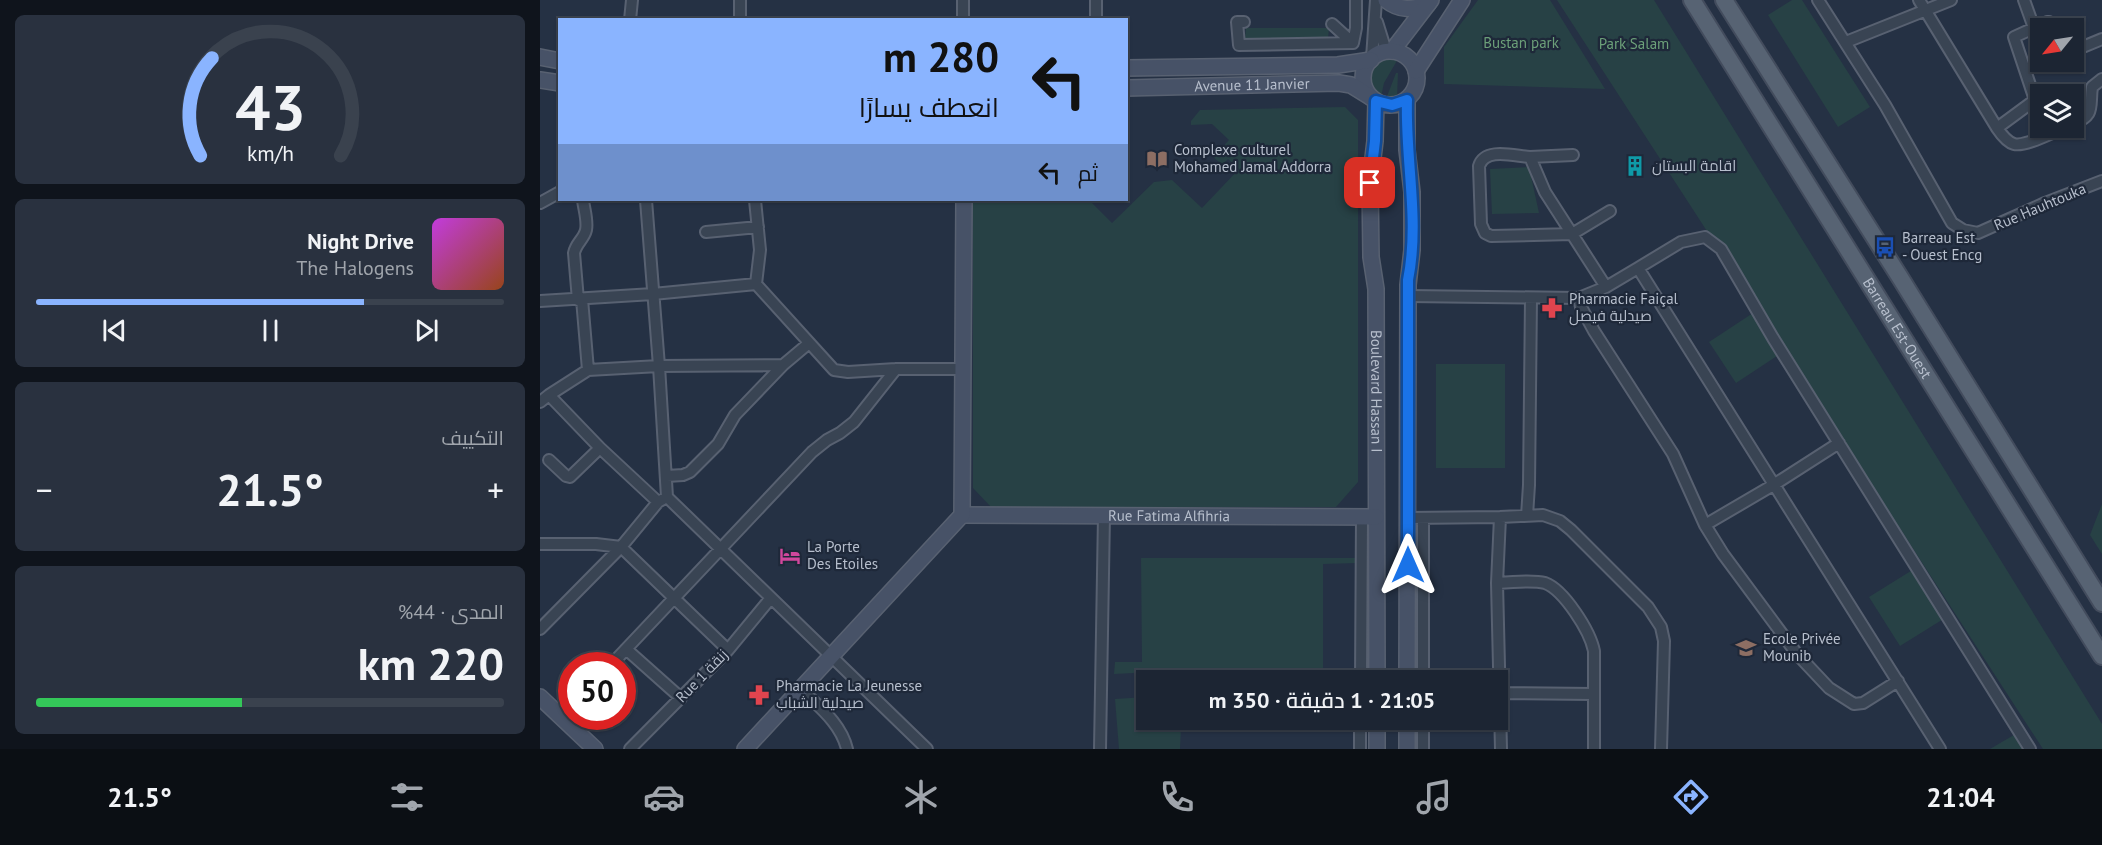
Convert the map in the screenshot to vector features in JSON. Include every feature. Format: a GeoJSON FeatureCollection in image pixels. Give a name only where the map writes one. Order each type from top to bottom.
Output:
{"type":"FeatureCollection","features":[{"type":"Feature","properties":{"kind":"main road","name":"Barreau Est-Ouest"},"geometry":{"type":"LineString","coordinates":[[1692,0],[2102,656]]}},
{"type":"Feature","properties":{"kind":"main road","name":"Barreau Est-Ouest"},"geometry":{"type":"LineString","coordinates":[[1724,0],[2102,603]]}},
{"type":"Feature","properties":{"kind":"street"},"geometry":{"type":"LineString","coordinates":[[630,18],[632,0]]}},
{"type":"Feature","properties":{"kind":"street"},"geometry":{"type":"LineString","coordinates":[[740,0],[740,18]]}},
{"type":"Feature","properties":{"kind":"street"},"geometry":{"type":"LineString","coordinates":[[963,0],[963,18]]}},
{"type":"Feature","properties":{"kind":"street"},"geometry":{"type":"LineString","coordinates":[[1096,0],[1096,18]]}},
{"type":"Feature","properties":{"kind":"street"},"geometry":{"type":"LineString","coordinates":[[1353,43],[1356,28],[1356,0]]}},
{"type":"Feature","properties":{"kind":"street"},"geometry":{"type":"LineString","coordinates":[[1376,0],[1380,55]]}},
{"type":"Feature","properties":{"kind":"street"},"geometry":{"type":"LineString","coordinates":[[1386,0],[1405,9],[1429,2]]}},
{"type":"Feature","properties":{"kind":"street"},"geometry":{"type":"LineString","coordinates":[[1416,71],[1462,0]]}},
{"type":"Feature","properties":{"kind":"street"},"geometry":{"type":"LineString","coordinates":[[1818,0],[1846,42],[1951,0]]}},
{"type":"Feature","properties":{"kind":"street"},"geometry":{"type":"LineString","coordinates":[[1919,0],[1996,128],[2010,143],[2020,145],[2038,138]]}},
{"type":"Feature","properties":{"kind":"street"},"geometry":{"type":"LineString","coordinates":[[2024,0],[2030,18]]}},
{"type":"Feature","properties":{"kind":"street"},"geometry":{"type":"LineString","coordinates":[[1380,55],[1405,55],[1414,64],[1416,88],[1407,100],[1392,105],[1374,100],[1363,79],[1366,65],[1380,55],[1429,2]]}},
{"type":"Feature","properties":{"kind":"street"},"geometry":{"type":"LineString","coordinates":[[1244,22],[1237,22],[1239,45],[1353,43]]}},
{"type":"Feature","properties":{"kind":"street"},"geometry":{"type":"LineString","coordinates":[[1332,24],[1353,43]]}},
{"type":"Feature","properties":{"kind":"street"},"geometry":{"type":"LineString","coordinates":[[1996,128],[2035,100],[2014,40],[2017,35],[2030,30]]}},
{"type":"Feature","properties":{"kind":"street"},"geometry":{"type":"LineString","coordinates":[[2084,46],[2102,39]]}},
{"type":"Feature","properties":{"kind":"street","name":"Rue Hauhtouka"},"geometry":{"type":"LineString","coordinates":[[1846,42],[1952,223],[1963,230],[1978,233],[2102,181]]}},
{"type":"Feature","properties":{"kind":"street","name":"Avenue 11 Janvier"},"geometry":{"type":"LineString","coordinates":[[1128,68],[1338,65],[1380,55]]}},
{"type":"Feature","properties":{"kind":"street"},"geometry":{"type":"LineString","coordinates":[[540,57],[558,61]]}},
{"type":"Feature","properties":{"kind":"street"},"geometry":{"type":"LineString","coordinates":[[2084,120],[2091,111],[2092,87],[2102,79]]}},
{"type":"Feature","properties":{"kind":"street"},"geometry":{"type":"LineString","coordinates":[[540,80],[558,83]]}},
{"type":"Feature","properties":{"kind":"street","name":"Avenue 11 Janvier"},"geometry":{"type":"LineString","coordinates":[[1128,88],[1339,83],[1351,85],[1374,100]]}},
{"type":"Feature","properties":{"kind":"street","name":"Boulevard Hassan I"},"geometry":{"type":"LineString","coordinates":[[1374,100],[1375,141],[1370,183],[1371,257],[1376,289],[1369,517],[1376,670]]}},
{"type":"Feature","properties":{"kind":"street"},"geometry":{"type":"LineString","coordinates":[[1407,100],[1407,150],[1412,192],[1412,250],[1408,296],[1422,670]]}},
{"type":"Feature","properties":{"kind":"street"},"geometry":{"type":"LineString","coordinates":[[1573,155],[1530,157],[1489,155],[1481,160],[1479,183],[1482,229],[1491,236],[1572,234],[1610,211]]}},
{"type":"Feature","properties":{"kind":"street"},"geometry":{"type":"LineString","coordinates":[[1530,157],[1539,182],[1606,287]]}},
{"type":"Feature","properties":{"kind":"street"},"geometry":{"type":"LineString","coordinates":[[540,203],[558,193]]}},
{"type":"Feature","properties":{"kind":"street"},"geometry":{"type":"LineString","coordinates":[[583,201],[586,233],[575,247],[574,253],[588,370]]}},
{"type":"Feature","properties":{"kind":"street"},"geometry":{"type":"LineString","coordinates":[[540,629],[621,547],[662,500],[667,476],[646,201]]}},
{"type":"Feature","properties":{"kind":"street"},"geometry":{"type":"LineString","coordinates":[[755,201],[760,263],[756,284]]}},
{"type":"Feature","properties":{"kind":"street"},"geometry":{"type":"LineString","coordinates":[[753,746],[800,688],[962,515],[964,201]]}},
{"type":"Feature","properties":{"kind":"street"},"geometry":{"type":"LineString","coordinates":[[706,232],[758,227]]}},
{"type":"Feature","properties":{"kind":"street"},"geometry":{"type":"LineString","coordinates":[[1408,296],[1579,298],[1606,287],[1686,240],[1705,237],[1721,249],[1773,338],[2030,749]]}},
{"type":"Feature","properties":{"kind":"street"},"geometry":{"type":"LineString","coordinates":[[1638,268],[1940,749]]}},
{"type":"Feature","properties":{"kind":"street"},"geometry":{"type":"LineString","coordinates":[[540,301],[653,294],[756,284]]}},
{"type":"Feature","properties":{"kind":"street"},"geometry":{"type":"LineString","coordinates":[[756,284],[808,344],[837,371],[963,369]]}},
{"type":"Feature","properties":{"kind":"street"},"geometry":{"type":"LineString","coordinates":[[1527,516],[1531,298]]}},
{"type":"Feature","properties":{"kind":"street"},"geometry":{"type":"LineString","coordinates":[[1579,298],[1581,308],[1594,331],[1673,454],[1705,525],[1797,654],[1829,688],[1846,700],[1859,705],[1898,681]]}},
{"type":"Feature","properties":{"kind":"street"},"geometry":{"type":"LineString","coordinates":[[667,476],[690,472],[718,444],[735,415],[783,365],[808,344]]}},
{"type":"Feature","properties":{"kind":"street"},"geometry":{"type":"LineString","coordinates":[[783,365],[659,366],[588,370],[544,398],[720,549],[927,749]]}},
{"type":"Feature","properties":{"kind":"street"},"geometry":{"type":"LineString","coordinates":[[623,652],[813,452],[854,422],[896,369]]}},
{"type":"Feature","properties":{"kind":"street"},"geometry":{"type":"LineString","coordinates":[[1705,525],[1839,443]]}},
{"type":"Feature","properties":{"kind":"street"},"geometry":{"type":"LineString","coordinates":[[549,460],[566,477],[570,477],[600,447]]}},
{"type":"Feature","properties":{"kind":"street"},"geometry":{"type":"LineString","coordinates":[[1415,518],[1543,514],[1560,521],[1571,530],[1655,615],[1661,627],[1664,641],[1661,749]]}},
{"type":"Feature","properties":{"kind":"street","name":"Rue Fatima Alfihria"},"geometry":{"type":"LineString","coordinates":[[962,515],[1369,517]]}},
{"type":"Feature","properties":{"kind":"street"},"geometry":{"type":"LineString","coordinates":[[1100,749],[1104,515]]}},
{"type":"Feature","properties":{"kind":"street"},"geometry":{"type":"LineString","coordinates":[[1361,670],[1369,517]]}},
{"type":"Feature","properties":{"kind":"street"},"geometry":{"type":"LineString","coordinates":[[1499,670],[1497,583],[1500,517]]}},
{"type":"Feature","properties":{"kind":"street"},"geometry":{"type":"LineString","coordinates":[[1408,670],[1415,518]]}},
{"type":"Feature","properties":{"kind":"street"},"geometry":{"type":"LineString","coordinates":[[540,533],[545,544],[621,547],[728,651]]}},
{"type":"Feature","properties":{"kind":"street"},"geometry":{"type":"LineString","coordinates":[[1497,583],[1540,582],[1547,584],[1570,605],[1585,626],[1592,640],[1594,651],[1594,749]]}},
{"type":"Feature","properties":{"kind":"street","name":"Rue 1 زنقة"},"geometry":{"type":"LineString","coordinates":[[630,749],[728,651],[770,599]]}},
{"type":"Feature","properties":{"kind":"street"},"geometry":{"type":"LineString","coordinates":[[626,649],[681,698]]}},
{"type":"Feature","properties":{"kind":"street"},"geometry":{"type":"LineString","coordinates":[[800,688],[838,728],[847,749]]}},
{"type":"Feature","properties":{"kind":"street"},"geometry":{"type":"LineString","coordinates":[[1508,693],[1593,694]]}},
{"type":"Feature","properties":{"kind":"street"},"geometry":{"type":"LineString","coordinates":[[540,697],[558,707]]}},
{"type":"Feature","properties":{"kind":"street"},"geometry":{"type":"LineString","coordinates":[[580,730],[595,749]]}},
{"type":"Feature","properties":{"kind":"street"},"geometry":{"type":"LineString","coordinates":[[1360,730],[1360,749]]}},
{"type":"Feature","properties":{"kind":"street"},"geometry":{"type":"LineString","coordinates":[[1377,730],[1377,749]]}},
{"type":"Feature","properties":{"kind":"street"},"geometry":{"type":"LineString","coordinates":[[1407,730],[1407,749]]}},
{"type":"Feature","properties":{"kind":"street"},"geometry":{"type":"LineString","coordinates":[[1423,730],[1423,749]]}},
{"type":"Feature","properties":{"kind":"street"},"geometry":{"type":"LineString","coordinates":[[1500,730],[1501,749]]}},
{"type":"Feature","properties":{"kind":"green space","name":"Bustan park"},"geometry":{"type":"Polygon","coordinates":[[[1478,0],[1550,0],[1605,89],[1444,84],[1444,47],[1478,0]]]}},
{"type":"Feature","properties":{"kind":"green space","name":"Park Salam"},"geometry":{"type":"Polygon","coordinates":[[[1557,0],[1654,0],[2102,724],[2102,749],[2043,749],[1557,0]]]}},
{"type":"Feature","properties":{"kind":"green space"},"geometry":{"type":"Polygon","coordinates":[[[1792,0],[1802,0],[1870,107],[1838,127],[1768,15],[1792,0]]]}},
{"type":"Feature","properties":{"kind":"green space"},"geometry":{"type":"Polygon","coordinates":[[[1246,28],[1329,28],[1328,39],[1245,38],[1246,28]]]}},
{"type":"Feature","properties":{"kind":"green space"},"geometry":{"type":"Polygon","coordinates":[[[1389,57],[1398,59],[1384,83],[1381,97],[1372,86],[1371,74],[1377,64],[1389,57]]]}},
{"type":"Feature","properties":{"kind":"green space"},"geometry":{"type":"Polygon","coordinates":[[[1396,73],[1398,73],[1397,98],[1386,99],[1396,73]]]}},
{"type":"Feature","properties":{"kind":"green space"},"geometry":{"type":"Polygon","coordinates":[[[1345,107],[1358,120],[1358,482],[1336,507],[991,507],[973,488],[973,201],[1090,201],[1112,223],[1154,182],[1172,180],[1202,208],[1239,169],[1228,159],[1222,165],[1200,145],[1208,145],[1217,153],[1229,140],[1212,124],[1191,125],[1191,121],[1200,110],[1345,107]]]}},
{"type":"Feature","properties":{"kind":"green space"},"geometry":{"type":"Polygon","coordinates":[[[1529,167],[1539,213],[1492,214],[1490,169],[1529,167]]]}},
{"type":"Feature","properties":{"kind":"green space"},"geometry":{"type":"Polygon","coordinates":[[[1753,313],[1780,354],[1736,383],[1709,342],[1753,313]]]}},
{"type":"Feature","properties":{"kind":"green space"},"geometry":{"type":"Polygon","coordinates":[[[1436,364],[1505,364],[1505,468],[1436,468],[1436,364]]]}},
{"type":"Feature","properties":{"kind":"green space"},"geometry":{"type":"Polygon","coordinates":[[[2102,504],[2102,554],[2090,535],[2102,504]]]}},
{"type":"Feature","properties":{"kind":"green space"},"geometry":{"type":"Polygon","coordinates":[[[1141,558],[1356,558],[1357,563],[1323,564],[1323,670],[1136,670],[1136,673],[1114,674],[1115,662],[1142,662],[1141,558]]]}},
{"type":"Feature","properties":{"kind":"green space"},"geometry":{"type":"Polygon","coordinates":[[[1914,569],[1945,618],[1900,646],[1869,597],[1914,569]]]}},
{"type":"Feature","properties":{"kind":"green space"},"geometry":{"type":"Polygon","coordinates":[[[1136,698],[1136,730],[1181,730],[1180,749],[1119,749],[1115,699],[1136,698]]]}},
{"type":"Feature","properties":{"kind":"green space"},"geometry":{"type":"Polygon","coordinates":[[[2019,732],[2031,749],[1990,749],[2019,732]]]}},
{"type":"Feature","properties":{"kind":"place","name":"Complexe culturel Mohamed Jamal Addorra"},"geometry":{"type":"Point","coordinates":[1157,159]}},
{"type":"Feature","properties":{"kind":"place","name":"اقامة البستان"},"geometry":{"type":"Point","coordinates":[1635,166]}},
{"type":"Feature","properties":{"kind":"place","name":"Barreau Est - Ouest Encg"},"geometry":{"type":"Point","coordinates":[1885,247]}},
{"type":"Feature","properties":{"kind":"place","name":"Pharmacie Faiçal صيدلية فيصل"},"geometry":{"type":"Point","coordinates":[1552,308]}},
{"type":"Feature","properties":{"kind":"place","name":"La Porte Des Etoiles"},"geometry":{"type":"Point","coordinates":[790,556]}},
{"type":"Feature","properties":{"kind":"place","name":"Ecole Privée Mounib"},"geometry":{"type":"Point","coordinates":[1746,648]}},
{"type":"Feature","properties":{"kind":"place","name":"Pharmacie La Jeunesse صيدلية الشباب"},"geometry":{"type":"Point","coordinates":[759,695]}},
{"type":"Feature","properties":{"kind":"route"},"geometry":{"type":"LineString","coordinates":[[1370,183],[1375,141],[1376,101],[1392,105],[1407,100],[1407,150],[1412,192],[1412,250],[1408,280],[1408,565]]}}]}
